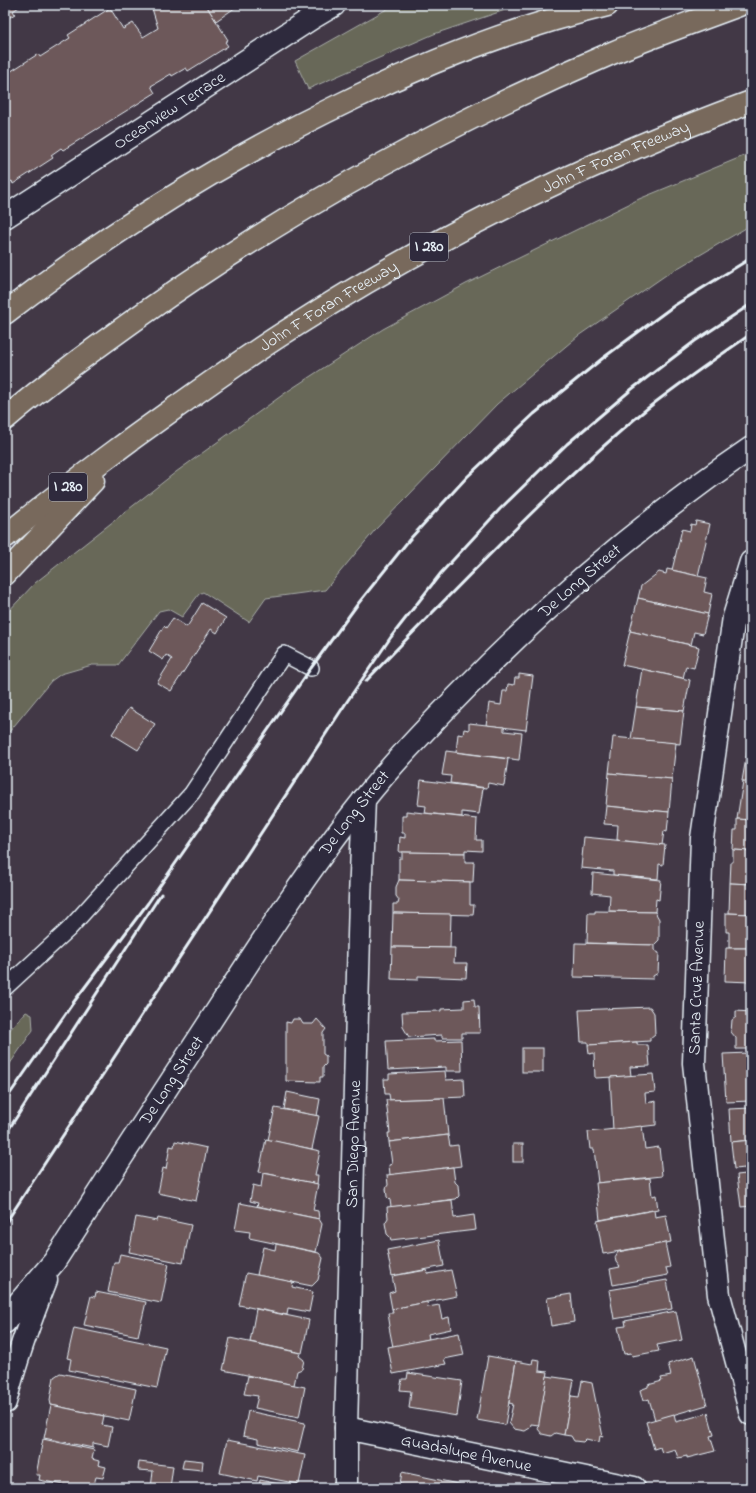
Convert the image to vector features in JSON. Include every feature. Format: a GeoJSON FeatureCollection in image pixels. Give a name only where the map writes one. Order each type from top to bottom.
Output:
{"type":"FeatureCollection","features":[{"type":"Feature","properties":{"kind":"highway"},"geometry":{"type":"LineString","coordinates":[[5,313],[70,264],[168,199],[217,170],[303,123],[383,84],[458,52],[515,32],[607,5]]}},
{"type":"Feature","properties":{"kind":"highway"},"geometry":{"type":"LineString","coordinates":[[5,419],[77,362],[170,295],[270,229],[369,171],[438,134],[566,74],[613,53],[739,5]]}},
{"type":"Feature","properties":{"kind":"highway","name":"John F Foran Freeway"},"geometry":{"type":"LineString","coordinates":[[5,537],[80,477],[184,401],[284,333],[344,296],[418,253],[514,202],[629,150],[751,102]]}},
{"type":"Feature","properties":{"kind":"highway"},"geometry":{"type":"LineString","coordinates":[[5,574],[132,439]]}},
{"type":"Feature","properties":{"kind":"street","name":"Oceanview Terrace"},"geometry":{"type":"LineString","coordinates":[[5,217],[305,22],[334,5]]}},
{"type":"Feature","properties":{"kind":"street","name":"De Long Street"},"geometry":{"type":"LineString","coordinates":[[5,1322],[17,1304],[54,1262],[286,905],[364,799],[423,732],[494,659],[570,589],[641,529],[751,448]]}},
{"type":"Feature","properties":{"kind":"street","name":"Santa Cruz Avenue"},"geometry":{"type":"LineString","coordinates":[[751,562],[734,616],[702,838],[694,1063],[719,1295],[751,1414]]}},
{"type":"Feature","properties":{"kind":"street","name":"San Diego Avenue"},"geometry":{"type":"LineString","coordinates":[[346,1488],[346,1428],[364,799]]}},
{"type":"Feature","properties":{"kind":"street","name":"De Long Street"},"geometry":{"type":"LineString","coordinates":[[5,1402],[16,1360],[33,1312],[54,1262]]}},
{"type":"Feature","properties":{"kind":"street","name":"Guadalupe Avenue"},"geometry":{"type":"LineString","coordinates":[[346,1428],[634,1488]]}},
{"type":"Feature","properties":{"kind":"lane"},"geometry":{"type":"LineString","coordinates":[[5,988],[69,929],[192,793],[284,654],[311,668]]}},
{"type":"Feature","properties":{"kind":"green space"},"geometry":{"type":"Polygon","coordinates":[[[394,5],[520,5],[434,34],[308,89],[295,61],[394,5]]]}},
{"type":"Feature","properties":{"kind":"green space"},"geometry":{"type":"Polygon","coordinates":[[[751,153],[751,225],[666,275],[578,336],[497,404],[375,530],[325,590],[266,598],[249,622],[203,592],[199,594],[182,617],[168,609],[159,611],[118,665],[92,665],[61,674],[51,681],[5,737],[5,615],[35,583],[176,472],[288,391],[383,329],[466,284],[639,199],[751,153]]]}},
{"type":"Feature","properties":{"kind":"green space"},"geometry":{"type":"Polygon","coordinates":[[[26,1012],[32,1015],[33,1030],[5,1071],[5,1035],[26,1012]]]}},
{"type":"Feature","properties":{"kind":"building"},"geometry":{"type":"Polygon","coordinates":[[[5,5],[22,5],[13,11],[15,14],[5,20],[5,5]]]}},
{"type":"Feature","properties":{"kind":"building"},"geometry":{"type":"Polygon","coordinates":[[[151,5],[206,5],[228,40],[225,42],[228,46],[188,71],[186,68],[172,76],[171,74],[151,86],[155,93],[63,150],[61,148],[51,155],[53,158],[13,184],[12,181],[8,183],[5,178],[5,75],[38,54],[40,57],[70,38],[68,35],[110,8],[123,29],[133,23],[143,37],[158,28],[151,5]]]}},
{"type":"Feature","properties":{"kind":"building"},"geometry":{"type":"Polygon","coordinates":[[[206,5],[239,5],[216,21],[206,5]]]}},
{"type":"Feature","properties":{"kind":"building"},"geometry":{"type":"Polygon","coordinates":[[[696,521],[710,524],[698,576],[672,570],[682,529],[690,531],[691,524],[695,525],[696,521]]]}},
{"type":"Feature","properties":{"kind":"building"},"geometry":{"type":"Polygon","coordinates":[[[667,569],[707,578],[704,592],[712,594],[708,614],[638,598],[641,586],[659,572],[666,574],[667,569]]]}},
{"type":"Feature","properties":{"kind":"building"},"geometry":{"type":"Polygon","coordinates":[[[638,598],[708,614],[703,634],[694,632],[691,645],[630,631],[638,598]]]}},
{"type":"Feature","properties":{"kind":"building"},"geometry":{"type":"Polygon","coordinates":[[[202,603],[226,618],[217,633],[211,629],[171,691],[157,683],[172,659],[166,655],[163,660],[149,651],[164,626],[166,628],[173,618],[187,627],[202,603]]]}},
{"type":"Feature","properties":{"kind":"building"},"geometry":{"type":"Polygon","coordinates":[[[630,631],[699,647],[694,668],[686,666],[683,678],[622,665],[630,631]]]}},
{"type":"Feature","properties":{"kind":"building"},"geometry":{"type":"Polygon","coordinates":[[[642,669],[690,680],[684,711],[636,707],[642,669]]]}},
{"type":"Feature","properties":{"kind":"building"},"geometry":{"type":"Polygon","coordinates":[[[519,674],[533,676],[526,730],[486,725],[489,703],[501,705],[503,691],[507,691],[508,684],[514,685],[515,678],[519,678],[519,674]]]}},
{"type":"Feature","properties":{"kind":"building"},"geometry":{"type":"Polygon","coordinates":[[[636,707],[684,711],[680,744],[631,739],[636,707]]]}},
{"type":"Feature","properties":{"kind":"building"},"geometry":{"type":"Polygon","coordinates":[[[129,708],[155,724],[138,750],[112,734],[129,708]]]}},
{"type":"Feature","properties":{"kind":"building"},"geometry":{"type":"Polygon","coordinates":[[[469,723],[504,727],[504,731],[522,733],[519,760],[456,752],[458,734],[463,735],[464,729],[469,730],[469,723]]]}},
{"type":"Feature","properties":{"kind":"building"},"geometry":{"type":"Polygon","coordinates":[[[613,737],[676,743],[672,779],[609,773],[613,737]]]}},
{"type":"Feature","properties":{"kind":"building"},"geometry":{"type":"Polygon","coordinates":[[[748,747],[751,747],[751,782],[742,781],[748,747]]]}},
{"type":"Feature","properties":{"kind":"building"},"geometry":{"type":"Polygon","coordinates":[[[446,751],[508,759],[504,786],[488,783],[487,788],[450,783],[451,776],[442,775],[446,751]]]}},
{"type":"Feature","properties":{"kind":"building"},"geometry":{"type":"Polygon","coordinates":[[[609,773],[672,779],[669,812],[606,806],[609,773]]]}},
{"type":"Feature","properties":{"kind":"building"},"geometry":{"type":"Polygon","coordinates":[[[421,780],[483,788],[479,814],[462,812],[462,817],[425,813],[426,806],[418,805],[421,780]]]}},
{"type":"Feature","properties":{"kind":"building"},"geometry":{"type":"Polygon","coordinates":[[[743,781],[751,782],[751,820],[737,819],[743,781]]]}},
{"type":"Feature","properties":{"kind":"building"},"geometry":{"type":"Polygon","coordinates":[[[606,806],[669,812],[667,832],[664,831],[662,845],[617,840],[618,825],[604,824],[606,806]]]}},
{"type":"Feature","properties":{"kind":"building"},"geometry":{"type":"Polygon","coordinates":[[[406,811],[477,819],[476,840],[482,840],[482,851],[465,850],[465,853],[399,852],[400,837],[405,838],[405,833],[402,833],[402,816],[406,816],[406,811]]]}},
{"type":"Feature","properties":{"kind":"building"},"geometry":{"type":"Polygon","coordinates":[[[737,819],[751,820],[751,851],[733,850],[734,830],[737,830],[737,819]]]}},
{"type":"Feature","properties":{"kind":"building"},"geometry":{"type":"Polygon","coordinates":[[[584,837],[665,845],[663,865],[659,864],[658,879],[613,875],[613,871],[581,868],[584,837]]]}},
{"type":"Feature","properties":{"kind":"building"},"geometry":{"type":"Polygon","coordinates":[[[733,850],[751,851],[751,884],[730,883],[733,850]]]}},
{"type":"Feature","properties":{"kind":"building"},"geometry":{"type":"Polygon","coordinates":[[[402,852],[465,853],[465,862],[474,862],[473,882],[399,880],[399,858],[402,858],[402,852]]]}},
{"type":"Feature","properties":{"kind":"building"},"geometry":{"type":"Polygon","coordinates":[[[593,873],[661,880],[659,900],[656,899],[655,912],[609,911],[610,895],[592,893],[593,873]]]}},
{"type":"Feature","properties":{"kind":"building"},"geometry":{"type":"Polygon","coordinates":[[[399,880],[470,882],[470,905],[474,905],[473,915],[393,913],[393,904],[398,904],[399,900],[396,896],[396,887],[399,880]]]}},
{"type":"Feature","properties":{"kind":"building"},"geometry":{"type":"Polygon","coordinates":[[[730,883],[751,884],[751,914],[729,913],[730,883]]]}},
{"type":"Feature","properties":{"kind":"building"},"geometry":{"type":"Polygon","coordinates":[[[595,911],[655,912],[659,919],[659,940],[654,945],[587,943],[588,913],[595,913],[595,911]]]}},
{"type":"Feature","properties":{"kind":"building"},"geometry":{"type":"Polygon","coordinates":[[[393,913],[451,914],[450,948],[392,947],[393,913]]]}},
{"type":"Feature","properties":{"kind":"building"},"geometry":{"type":"Polygon","coordinates":[[[726,913],[751,914],[751,948],[729,948],[729,932],[726,932],[726,913]]]}},
{"type":"Feature","properties":{"kind":"building"},"geometry":{"type":"Polygon","coordinates":[[[575,943],[654,945],[654,950],[659,953],[658,973],[653,976],[653,979],[574,977],[575,943]]]}},
{"type":"Feature","properties":{"kind":"building"},"geometry":{"type":"Polygon","coordinates":[[[392,947],[455,948],[454,963],[467,963],[466,978],[418,976],[418,980],[391,979],[392,947]]]}},
{"type":"Feature","properties":{"kind":"building"},"geometry":{"type":"Polygon","coordinates":[[[726,948],[751,948],[751,982],[725,981],[726,948]]]}},
{"type":"Feature","properties":{"kind":"building"},"geometry":{"type":"Polygon","coordinates":[[[474,999],[475,1007],[479,1007],[480,1033],[462,1033],[462,1038],[442,1038],[442,1035],[409,1037],[403,1027],[402,1012],[441,1011],[441,1009],[464,1008],[464,1000],[474,999]]]}},
{"type":"Feature","properties":{"kind":"building"},"geometry":{"type":"Polygon","coordinates":[[[650,1007],[654,1013],[655,1034],[650,1038],[650,1041],[588,1045],[588,1042],[581,1042],[579,1010],[650,1007]]]}},
{"type":"Feature","properties":{"kind":"building"},"geometry":{"type":"Polygon","coordinates":[[[736,1011],[751,1012],[751,1049],[736,1049],[736,1038],[731,1032],[732,1020],[736,1017],[736,1011]]]}},
{"type":"Feature","properties":{"kind":"building"},"geometry":{"type":"Polygon","coordinates":[[[293,1019],[300,1019],[303,1024],[313,1024],[317,1019],[326,1029],[323,1033],[323,1054],[326,1056],[326,1064],[323,1067],[323,1077],[320,1077],[320,1082],[286,1081],[286,1022],[291,1023],[293,1019]]]}},
{"type":"Feature","properties":{"kind":"building"},"geometry":{"type":"Polygon","coordinates":[[[434,1039],[434,1041],[461,1040],[462,1071],[446,1071],[446,1067],[388,1070],[386,1041],[434,1039]]]}},
{"type":"Feature","properties":{"kind":"building"},"geometry":{"type":"Polygon","coordinates":[[[637,1042],[637,1045],[648,1045],[650,1066],[630,1067],[631,1076],[595,1078],[594,1053],[589,1054],[588,1045],[637,1042]]]}},
{"type":"Feature","properties":{"kind":"building"},"geometry":{"type":"Polygon","coordinates":[[[522,1048],[543,1048],[543,1072],[522,1072],[522,1048]]]}},
{"type":"Feature","properties":{"kind":"building"},"geometry":{"type":"Polygon","coordinates":[[[749,1053],[751,1101],[726,1102],[723,1054],[749,1053]]]}},
{"type":"Feature","properties":{"kind":"building"},"geometry":{"type":"Polygon","coordinates":[[[445,1071],[446,1080],[464,1079],[465,1097],[390,1100],[389,1094],[385,1094],[384,1079],[389,1079],[389,1074],[445,1071]]]}},
{"type":"Feature","properties":{"kind":"building"},"geometry":{"type":"Polygon","coordinates":[[[653,1074],[655,1092],[645,1093],[646,1103],[656,1101],[656,1125],[613,1130],[610,1077],[653,1074]]]}},
{"type":"Feature","properties":{"kind":"building"},"geometry":{"type":"Polygon","coordinates":[[[287,1092],[320,1099],[317,1116],[284,1109],[287,1092]]]}},
{"type":"Feature","properties":{"kind":"building"},"geometry":{"type":"Polygon","coordinates":[[[444,1098],[448,1135],[389,1142],[388,1133],[390,1133],[386,1100],[444,1098]]]}},
{"type":"Feature","properties":{"kind":"building"},"geometry":{"type":"Polygon","coordinates":[[[275,1108],[319,1116],[312,1149],[268,1140],[275,1108]]]}},
{"type":"Feature","properties":{"kind":"building"},"geometry":{"type":"Polygon","coordinates":[[[751,1108],[751,1140],[731,1142],[729,1109],[751,1108]]]}},
{"type":"Feature","properties":{"kind":"building"},"geometry":{"type":"Polygon","coordinates":[[[642,1126],[645,1149],[659,1147],[662,1176],[598,1183],[594,1149],[590,1149],[588,1132],[642,1126]]]}},
{"type":"Feature","properties":{"kind":"building"},"geometry":{"type":"Polygon","coordinates":[[[448,1135],[450,1146],[458,1145],[461,1166],[390,1175],[389,1165],[392,1164],[389,1142],[448,1135]]]}},
{"type":"Feature","properties":{"kind":"building"},"geometry":{"type":"Polygon","coordinates":[[[266,1139],[320,1151],[315,1175],[318,1175],[317,1184],[259,1172],[266,1139]]]}},
{"type":"Feature","properties":{"kind":"building"},"geometry":{"type":"Polygon","coordinates":[[[751,1140],[751,1174],[746,1174],[745,1168],[734,1169],[731,1142],[751,1140]]]}},
{"type":"Feature","properties":{"kind":"building"},"geometry":{"type":"Polygon","coordinates":[[[175,1141],[207,1148],[196,1201],[158,1193],[163,1168],[166,1169],[170,1146],[174,1147],[175,1141]]]}},
{"type":"Feature","properties":{"kind":"building"},"geometry":{"type":"Polygon","coordinates":[[[513,1144],[523,1144],[523,1162],[513,1162],[513,1144]]]}},
{"type":"Feature","properties":{"kind":"building"},"geometry":{"type":"Polygon","coordinates":[[[453,1167],[455,1182],[458,1185],[459,1196],[456,1199],[391,1207],[390,1200],[387,1197],[387,1175],[453,1167]]]}},
{"type":"Feature","properties":{"kind":"building"},"geometry":{"type":"Polygon","coordinates":[[[263,1173],[318,1184],[313,1210],[318,1211],[319,1219],[257,1206],[258,1203],[250,1201],[253,1185],[261,1187],[263,1173]]]}},
{"type":"Feature","properties":{"kind":"building"},"geometry":{"type":"Polygon","coordinates":[[[751,1174],[751,1206],[741,1207],[737,1175],[751,1174]]]}},
{"type":"Feature","properties":{"kind":"building"},"geometry":{"type":"Polygon","coordinates":[[[650,1178],[652,1196],[656,1195],[658,1209],[600,1220],[596,1183],[650,1178]]]}},
{"type":"Feature","properties":{"kind":"building"},"geometry":{"type":"Polygon","coordinates":[[[452,1200],[454,1218],[474,1215],[476,1230],[391,1240],[387,1234],[385,1223],[388,1218],[387,1207],[452,1200]]]}},
{"type":"Feature","properties":{"kind":"building"},"geometry":{"type":"Polygon","coordinates":[[[240,1203],[319,1219],[322,1224],[316,1252],[249,1238],[250,1232],[235,1230],[240,1203]]]}},
{"type":"Feature","properties":{"kind":"building"},"geometry":{"type":"Polygon","coordinates":[[[654,1210],[655,1217],[666,1215],[671,1242],[603,1254],[597,1221],[654,1210]]]}},
{"type":"Feature","properties":{"kind":"building"},"geometry":{"type":"Polygon","coordinates":[[[136,1217],[157,1221],[158,1218],[191,1225],[183,1263],[129,1252],[136,1217]]]}},
{"type":"Feature","properties":{"kind":"building"},"geometry":{"type":"Polygon","coordinates":[[[439,1240],[444,1266],[392,1276],[387,1250],[439,1240]]]}},
{"type":"Feature","properties":{"kind":"building"},"geometry":{"type":"Polygon","coordinates":[[[665,1243],[670,1267],[666,1268],[668,1275],[613,1285],[610,1269],[620,1267],[616,1262],[615,1257],[618,1252],[665,1243]]]}},
{"type":"Feature","properties":{"kind":"building"},"geometry":{"type":"Polygon","coordinates":[[[276,1244],[319,1253],[323,1258],[318,1280],[312,1286],[257,1275],[263,1247],[275,1250],[276,1244]]]}},
{"type":"Feature","properties":{"kind":"building"},"geometry":{"type":"Polygon","coordinates":[[[120,1254],[169,1264],[161,1303],[108,1292],[114,1262],[118,1262],[120,1254]]]}},
{"type":"Feature","properties":{"kind":"building"},"geometry":{"type":"Polygon","coordinates":[[[427,1270],[428,1274],[451,1270],[457,1296],[392,1309],[389,1293],[395,1291],[392,1276],[427,1270]]]}},
{"type":"Feature","properties":{"kind":"building"},"geometry":{"type":"Polygon","coordinates":[[[246,1273],[293,1282],[292,1287],[313,1292],[309,1312],[288,1308],[287,1315],[239,1305],[246,1273]]]}},
{"type":"Feature","properties":{"kind":"building"},"geometry":{"type":"Polygon","coordinates":[[[667,1280],[672,1309],[614,1319],[609,1290],[667,1280]]]}},
{"type":"Feature","properties":{"kind":"building"},"geometry":{"type":"Polygon","coordinates":[[[96,1292],[146,1302],[138,1336],[84,1325],[91,1296],[95,1297],[96,1292]]]}},
{"type":"Feature","properties":{"kind":"building"},"geometry":{"type":"Polygon","coordinates":[[[571,1294],[574,1322],[551,1326],[547,1298],[571,1294]]]}},
{"type":"Feature","properties":{"kind":"building"},"geometry":{"type":"Polygon","coordinates":[[[427,1302],[428,1307],[439,1305],[442,1319],[449,1317],[451,1329],[428,1334],[429,1339],[393,1347],[388,1313],[393,1313],[392,1309],[427,1302]]]}},
{"type":"Feature","properties":{"kind":"building"},"geometry":{"type":"Polygon","coordinates":[[[256,1309],[309,1320],[302,1353],[250,1342],[256,1309]]]}},
{"type":"Feature","properties":{"kind":"building"},"geometry":{"type":"Polygon","coordinates":[[[676,1311],[682,1340],[657,1345],[659,1351],[632,1356],[631,1353],[624,1354],[618,1327],[626,1326],[625,1321],[676,1311]]]}},
{"type":"Feature","properties":{"kind":"building"},"geometry":{"type":"Polygon","coordinates":[[[74,1328],[166,1347],[157,1388],[69,1370],[71,1359],[67,1358],[74,1328]]]}},
{"type":"Feature","properties":{"kind":"building"},"geometry":{"type":"Polygon","coordinates":[[[459,1333],[464,1355],[444,1359],[446,1364],[393,1374],[388,1347],[459,1333]]]}},
{"type":"Feature","properties":{"kind":"building"},"geometry":{"type":"Polygon","coordinates":[[[230,1338],[300,1353],[299,1356],[304,1360],[302,1369],[297,1371],[294,1385],[223,1370],[230,1338]]]}},
{"type":"Feature","properties":{"kind":"building"},"geometry":{"type":"Polygon","coordinates":[[[488,1356],[516,1361],[505,1425],[477,1420],[488,1356]]]}},
{"type":"Feature","properties":{"kind":"building"},"geometry":{"type":"Polygon","coordinates":[[[694,1356],[707,1405],[655,1420],[649,1399],[643,1401],[640,1390],[648,1387],[648,1385],[662,1381],[661,1378],[671,1376],[668,1364],[694,1356]]]}},
{"type":"Feature","properties":{"kind":"building"},"geometry":{"type":"Polygon","coordinates":[[[533,1359],[540,1360],[539,1371],[548,1372],[539,1425],[531,1424],[530,1428],[525,1431],[514,1429],[509,1423],[513,1404],[509,1403],[516,1361],[532,1364],[533,1359]]]}},
{"type":"Feature","properties":{"kind":"building"},"geometry":{"type":"Polygon","coordinates":[[[60,1373],[136,1389],[129,1421],[51,1405],[50,1400],[54,1377],[60,1373]]]}},
{"type":"Feature","properties":{"kind":"building"},"geometry":{"type":"Polygon","coordinates":[[[408,1373],[462,1381],[457,1416],[409,1408],[411,1391],[400,1390],[402,1379],[407,1379],[408,1373]]]}},
{"type":"Feature","properties":{"kind":"building"},"geometry":{"type":"Polygon","coordinates":[[[248,1376],[305,1387],[299,1417],[255,1408],[258,1396],[244,1394],[248,1376]]]}},
{"type":"Feature","properties":{"kind":"building"},"geometry":{"type":"Polygon","coordinates":[[[547,1376],[574,1380],[564,1435],[555,1433],[551,1436],[542,1434],[538,1429],[547,1376]]]}},
{"type":"Feature","properties":{"kind":"building"},"geometry":{"type":"Polygon","coordinates":[[[582,1381],[592,1383],[603,1437],[600,1436],[599,1442],[586,1439],[583,1442],[574,1441],[571,1436],[564,1435],[571,1396],[579,1397],[582,1381]]]}},
{"type":"Feature","properties":{"kind":"building"},"geometry":{"type":"Polygon","coordinates":[[[51,1405],[104,1416],[102,1425],[112,1427],[108,1446],[93,1443],[93,1448],[44,1438],[51,1405]]]}},
{"type":"Feature","properties":{"kind":"building"},"geometry":{"type":"Polygon","coordinates":[[[248,1411],[305,1423],[298,1452],[258,1443],[258,1439],[243,1436],[248,1411]]]}},
{"type":"Feature","properties":{"kind":"building"},"geometry":{"type":"Polygon","coordinates":[[[708,1413],[714,1435],[710,1436],[715,1451],[687,1458],[687,1456],[678,1458],[675,1449],[662,1453],[660,1447],[654,1449],[646,1422],[674,1414],[676,1422],[708,1413]]]}},
{"type":"Feature","properties":{"kind":"building"},"geometry":{"type":"Polygon","coordinates":[[[43,1439],[94,1450],[92,1459],[99,1461],[98,1465],[106,1467],[103,1478],[96,1477],[93,1488],[79,1488],[39,1480],[40,1475],[36,1475],[43,1439]]]}},
{"type":"Feature","properties":{"kind":"building"},"geometry":{"type":"Polygon","coordinates":[[[227,1440],[305,1455],[299,1484],[258,1476],[257,1481],[220,1473],[227,1440]]]}},
{"type":"Feature","properties":{"kind":"building"},"geometry":{"type":"Polygon","coordinates":[[[184,1459],[203,1461],[202,1470],[182,1468],[184,1459]]]}},
{"type":"Feature","properties":{"kind":"building"},"geometry":{"type":"Polygon","coordinates":[[[139,1462],[173,1466],[170,1488],[151,1488],[153,1471],[138,1470],[139,1462]]]}},
{"type":"Feature","properties":{"kind":"building"},"geometry":{"type":"Polygon","coordinates":[[[402,1472],[467,1486],[466,1488],[402,1488],[403,1485],[400,1484],[402,1472]]]}},
{"type":"Feature","properties":{"kind":"building"},"geometry":{"type":"Polygon","coordinates":[[[260,1480],[298,1488],[259,1488],[260,1480]]]}},
{"type":"Feature","properties":{"kind":"railway"},"geometry":{"type":"LineString","coordinates":[[5,1101],[73,1003],[148,903],[311,668],[357,605],[409,540],[467,477],[534,414],[603,358],[675,305],[751,258]]}},
{"type":"Feature","properties":{"kind":"railway"},"geometry":{"type":"LineString","coordinates":[[5,1224],[348,700],[391,637],[441,573],[500,509],[567,444],[632,389],[695,341],[751,304]]}},
{"type":"Feature","properties":{"kind":"railway"},"geometry":{"type":"LineString","coordinates":[[366,681],[497,547],[594,454],[660,398],[751,334]]}},
{"type":"Feature","properties":{"kind":"railway"},"geometry":{"type":"LineString","coordinates":[[5,1135],[161,894]]}}]}
